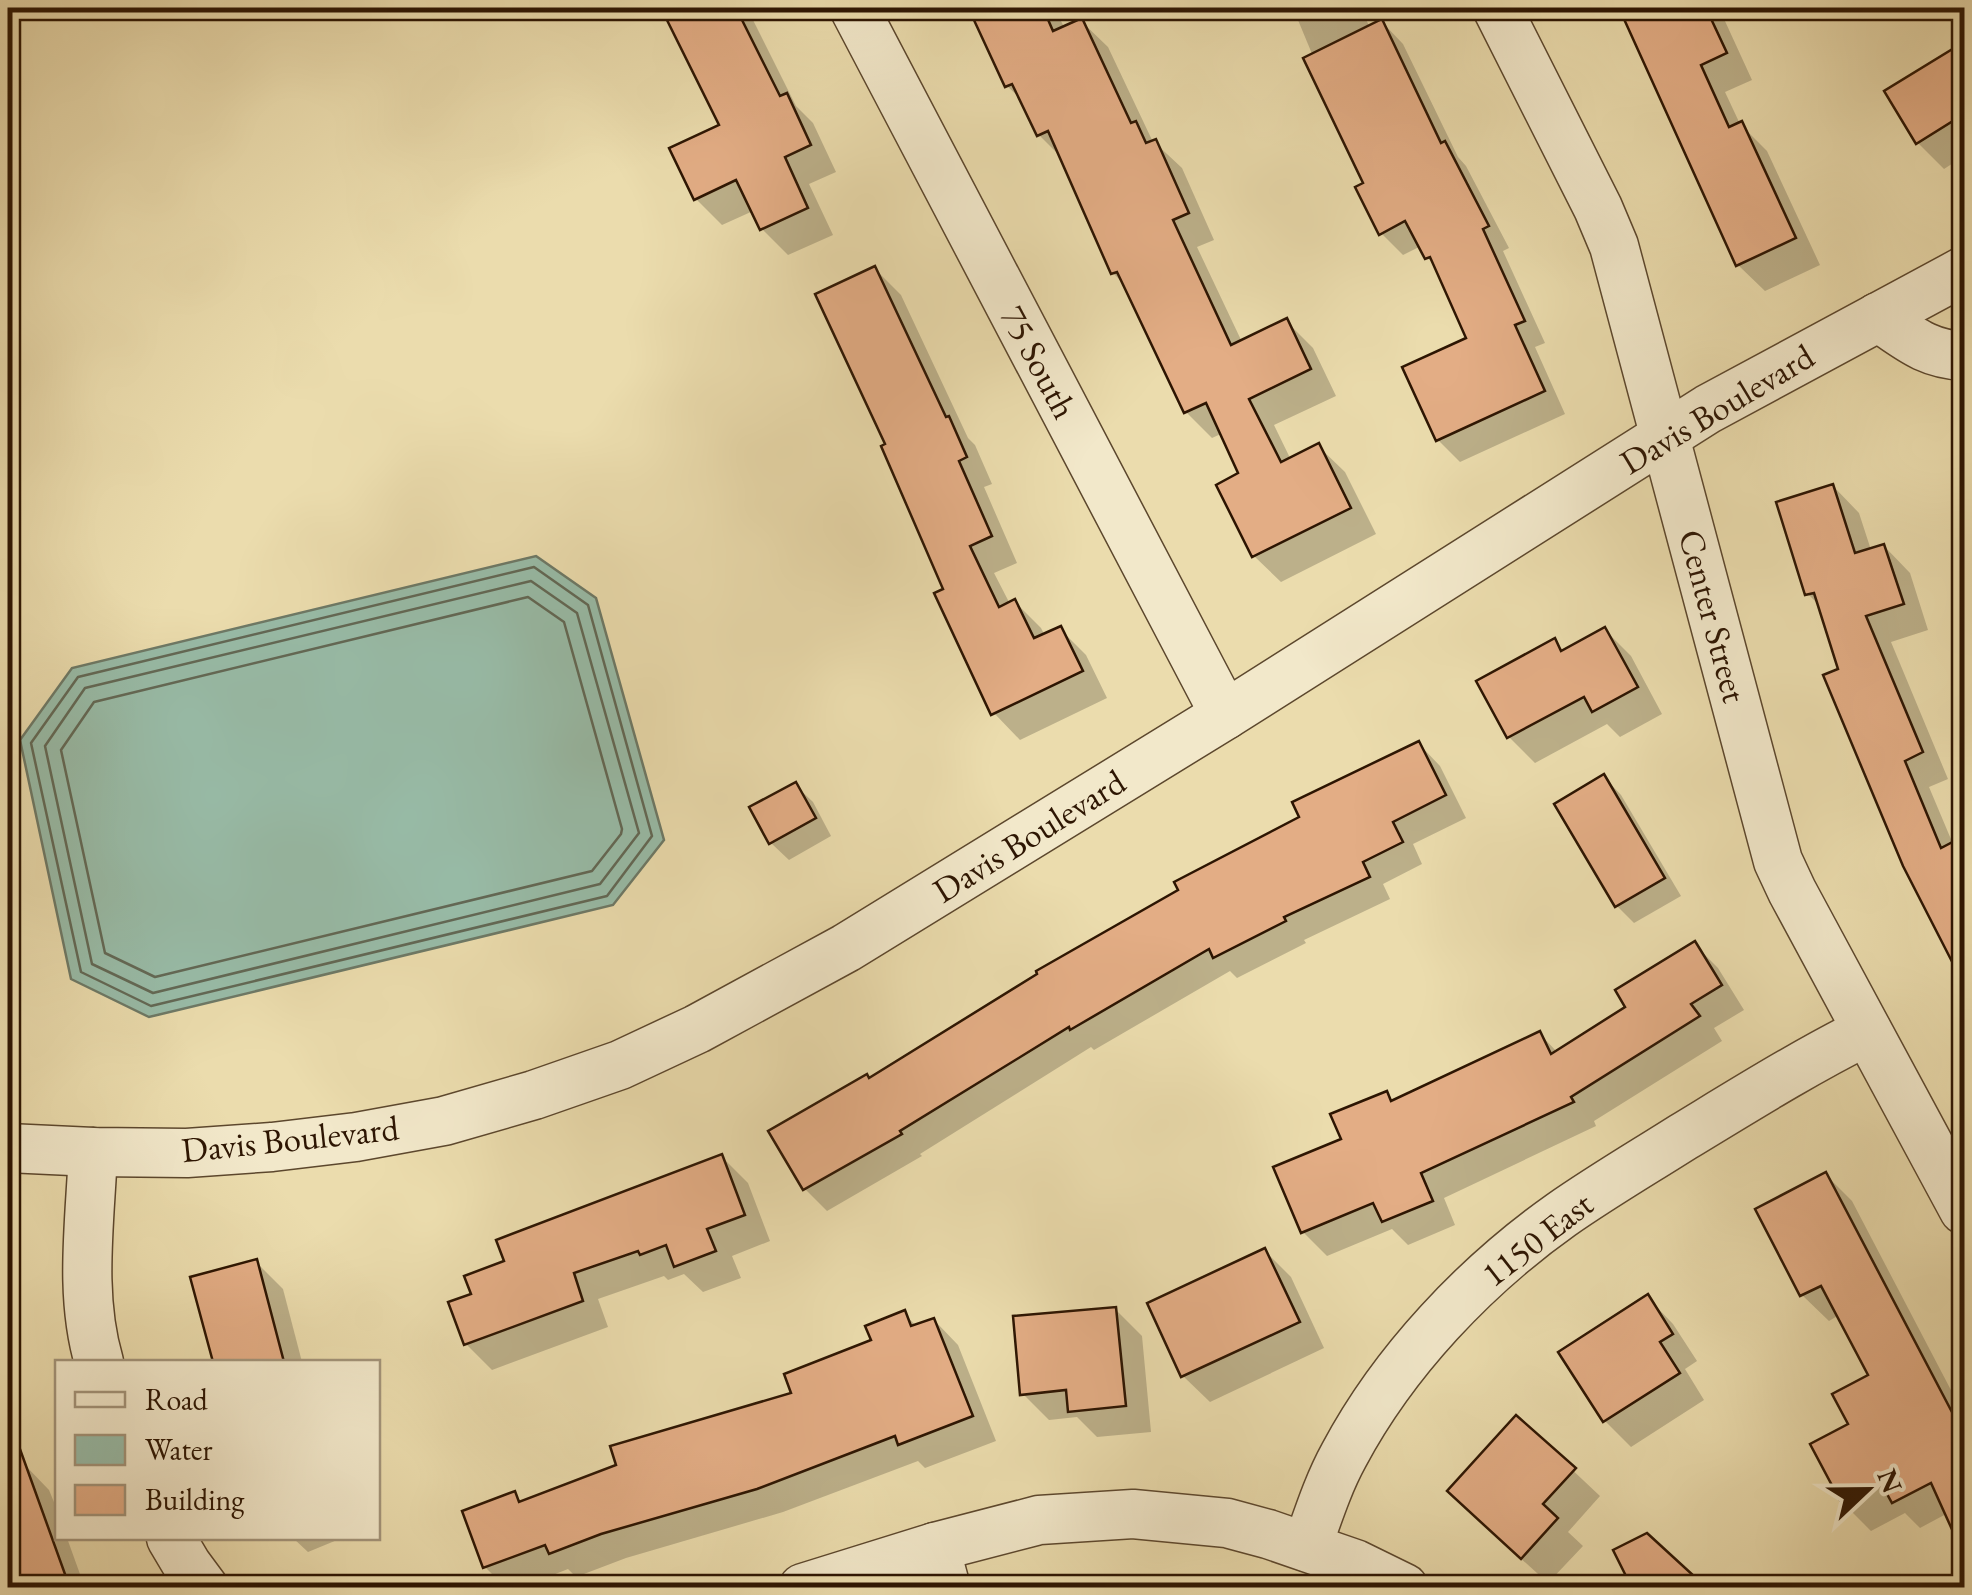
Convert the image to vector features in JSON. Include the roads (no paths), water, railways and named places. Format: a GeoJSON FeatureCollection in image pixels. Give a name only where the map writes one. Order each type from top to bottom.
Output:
{"type":"FeatureCollection","features":[{"type":"Feature","properties":{"kind":"street","name":"75 South"},"geometry":{"type":"LineString","coordinates":[[854,8],[1225,715]]}},
{"type":"Feature","properties":{"kind":"street","name":"Center Street"},"geometry":{"type":"LineString","coordinates":[[1497,8],[1614,246],[1778,860],[1964,1210]]}},
{"type":"Feature","properties":{"kind":"street","name":"Davis Boulevard"},"geometry":{"type":"LineString","coordinates":[[8,1148],[187,1153],[356,1137],[444,1121],[534,1096],[620,1065],[712,1021],[846,948],[1225,715],[1708,410],[1964,271]]}},
{"type":"Feature","properties":{"kind":"street"},"geometry":{"type":"LineString","coordinates":[[1878,317],[1926,349],[1964,356]]}},
{"type":"Feature","properties":{"kind":"street","name":"1150 East"},"geometry":{"type":"LineString","coordinates":[[1308,1546],[1336,1470],[1366,1417],[1431,1333],[1482,1280],[1560,1216],[1610,1182],[1796,1068],[1867,1031]]}},
{"type":"Feature","properties":{"kind":"street"},"geometry":{"type":"LineString","coordinates":[[93,1152],[87,1290],[88,1314],[100,1360]]}},
{"type":"Feature","properties":{"kind":"street"},"geometry":{"type":"LineString","coordinates":[[803,1588],[940,1567],[1039,1520],[1133,1514],[1227,1523],[1308,1546],[1404,1588]]}},
{"type":"Feature","properties":{"kind":"street"},"geometry":{"type":"LineString","coordinates":[[173,1540],[204,1588]]}},
{"type":"Feature","properties":{"kind":"water"},"geometry":{"type":"Polygon","coordinates":[[[536,556],[596,598],[664,840],[613,905],[149,1017],[71,979],[20,740],[72,668],[536,556]]]}}]}
